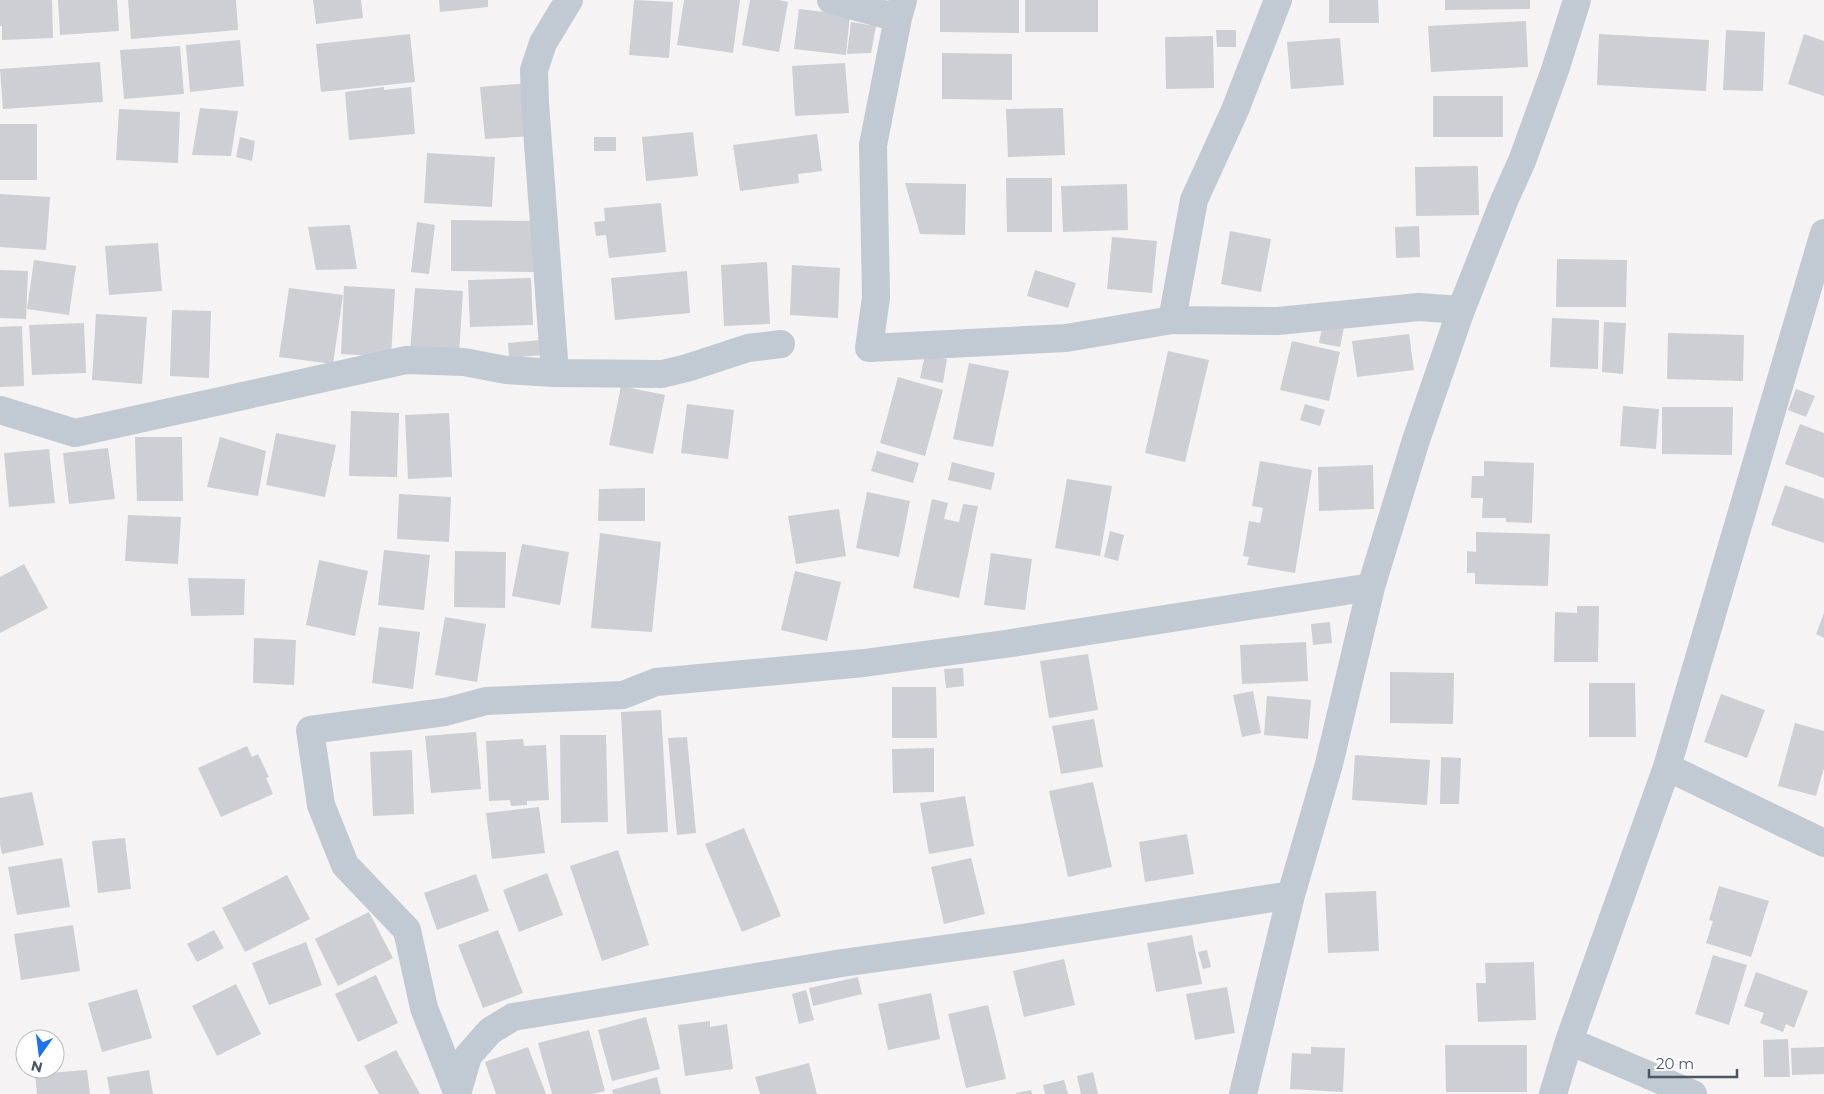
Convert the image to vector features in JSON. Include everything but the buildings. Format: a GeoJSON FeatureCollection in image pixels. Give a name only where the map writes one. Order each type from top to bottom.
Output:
{"type":"FeatureCollection","features":[{"type":"Feature","properties":{"kind":"street"},"geometry":{"type":"LineString","coordinates":[[555,373],[534,70],[543,43],[569,0]]}},
{"type":"Feature","properties":{"kind":"street"},"geometry":{"type":"LineString","coordinates":[[831,0],[900,9],[873,145],[876,297],[869,348],[1066,338],[1172,320],[1278,321],[1419,307],[1461,310]]}},
{"type":"Feature","properties":{"kind":"street"},"geometry":{"type":"LineString","coordinates":[[1172,320],[1194,200],[1235,110],[1278,0]]}},
{"type":"Feature","properties":{"kind":"street"},"geometry":{"type":"LineString","coordinates":[[1243,1094],[1291,895],[1329,764],[1371,587],[1416,440],[1461,310],[1522,161],[1555,70],[1577,0]]}},
{"type":"Feature","properties":{"kind":"street"},"geometry":{"type":"LineString","coordinates":[[1553,1094],[1667,767],[1824,233]]}},
{"type":"Feature","properties":{"kind":"street"},"geometry":{"type":"LineString","coordinates":[[0,410],[75,433],[406,360],[464,362],[506,370],[555,373],[662,374],[748,348],[781,344]]}},
{"type":"Feature","properties":{"kind":"street"},"geometry":{"type":"LineString","coordinates":[[457,1093],[424,1008],[407,930],[345,865],[321,805],[310,730],[445,712],[486,702],[623,695],[656,682],[864,663],[1015,642],[1371,587]]}},
{"type":"Feature","properties":{"kind":"street"},"geometry":{"type":"LineString","coordinates":[[1667,767],[1824,843]]}},
{"type":"Feature","properties":{"kind":"street"},"geometry":{"type":"LineString","coordinates":[[457,1093],[468,1056],[490,1031],[513,1016],[842,963],[1022,938],[1291,895]]}},
{"type":"Feature","properties":{"kind":"street"},"geometry":{"type":"LineString","coordinates":[[1570,1041],[1693,1094]]}}]}
